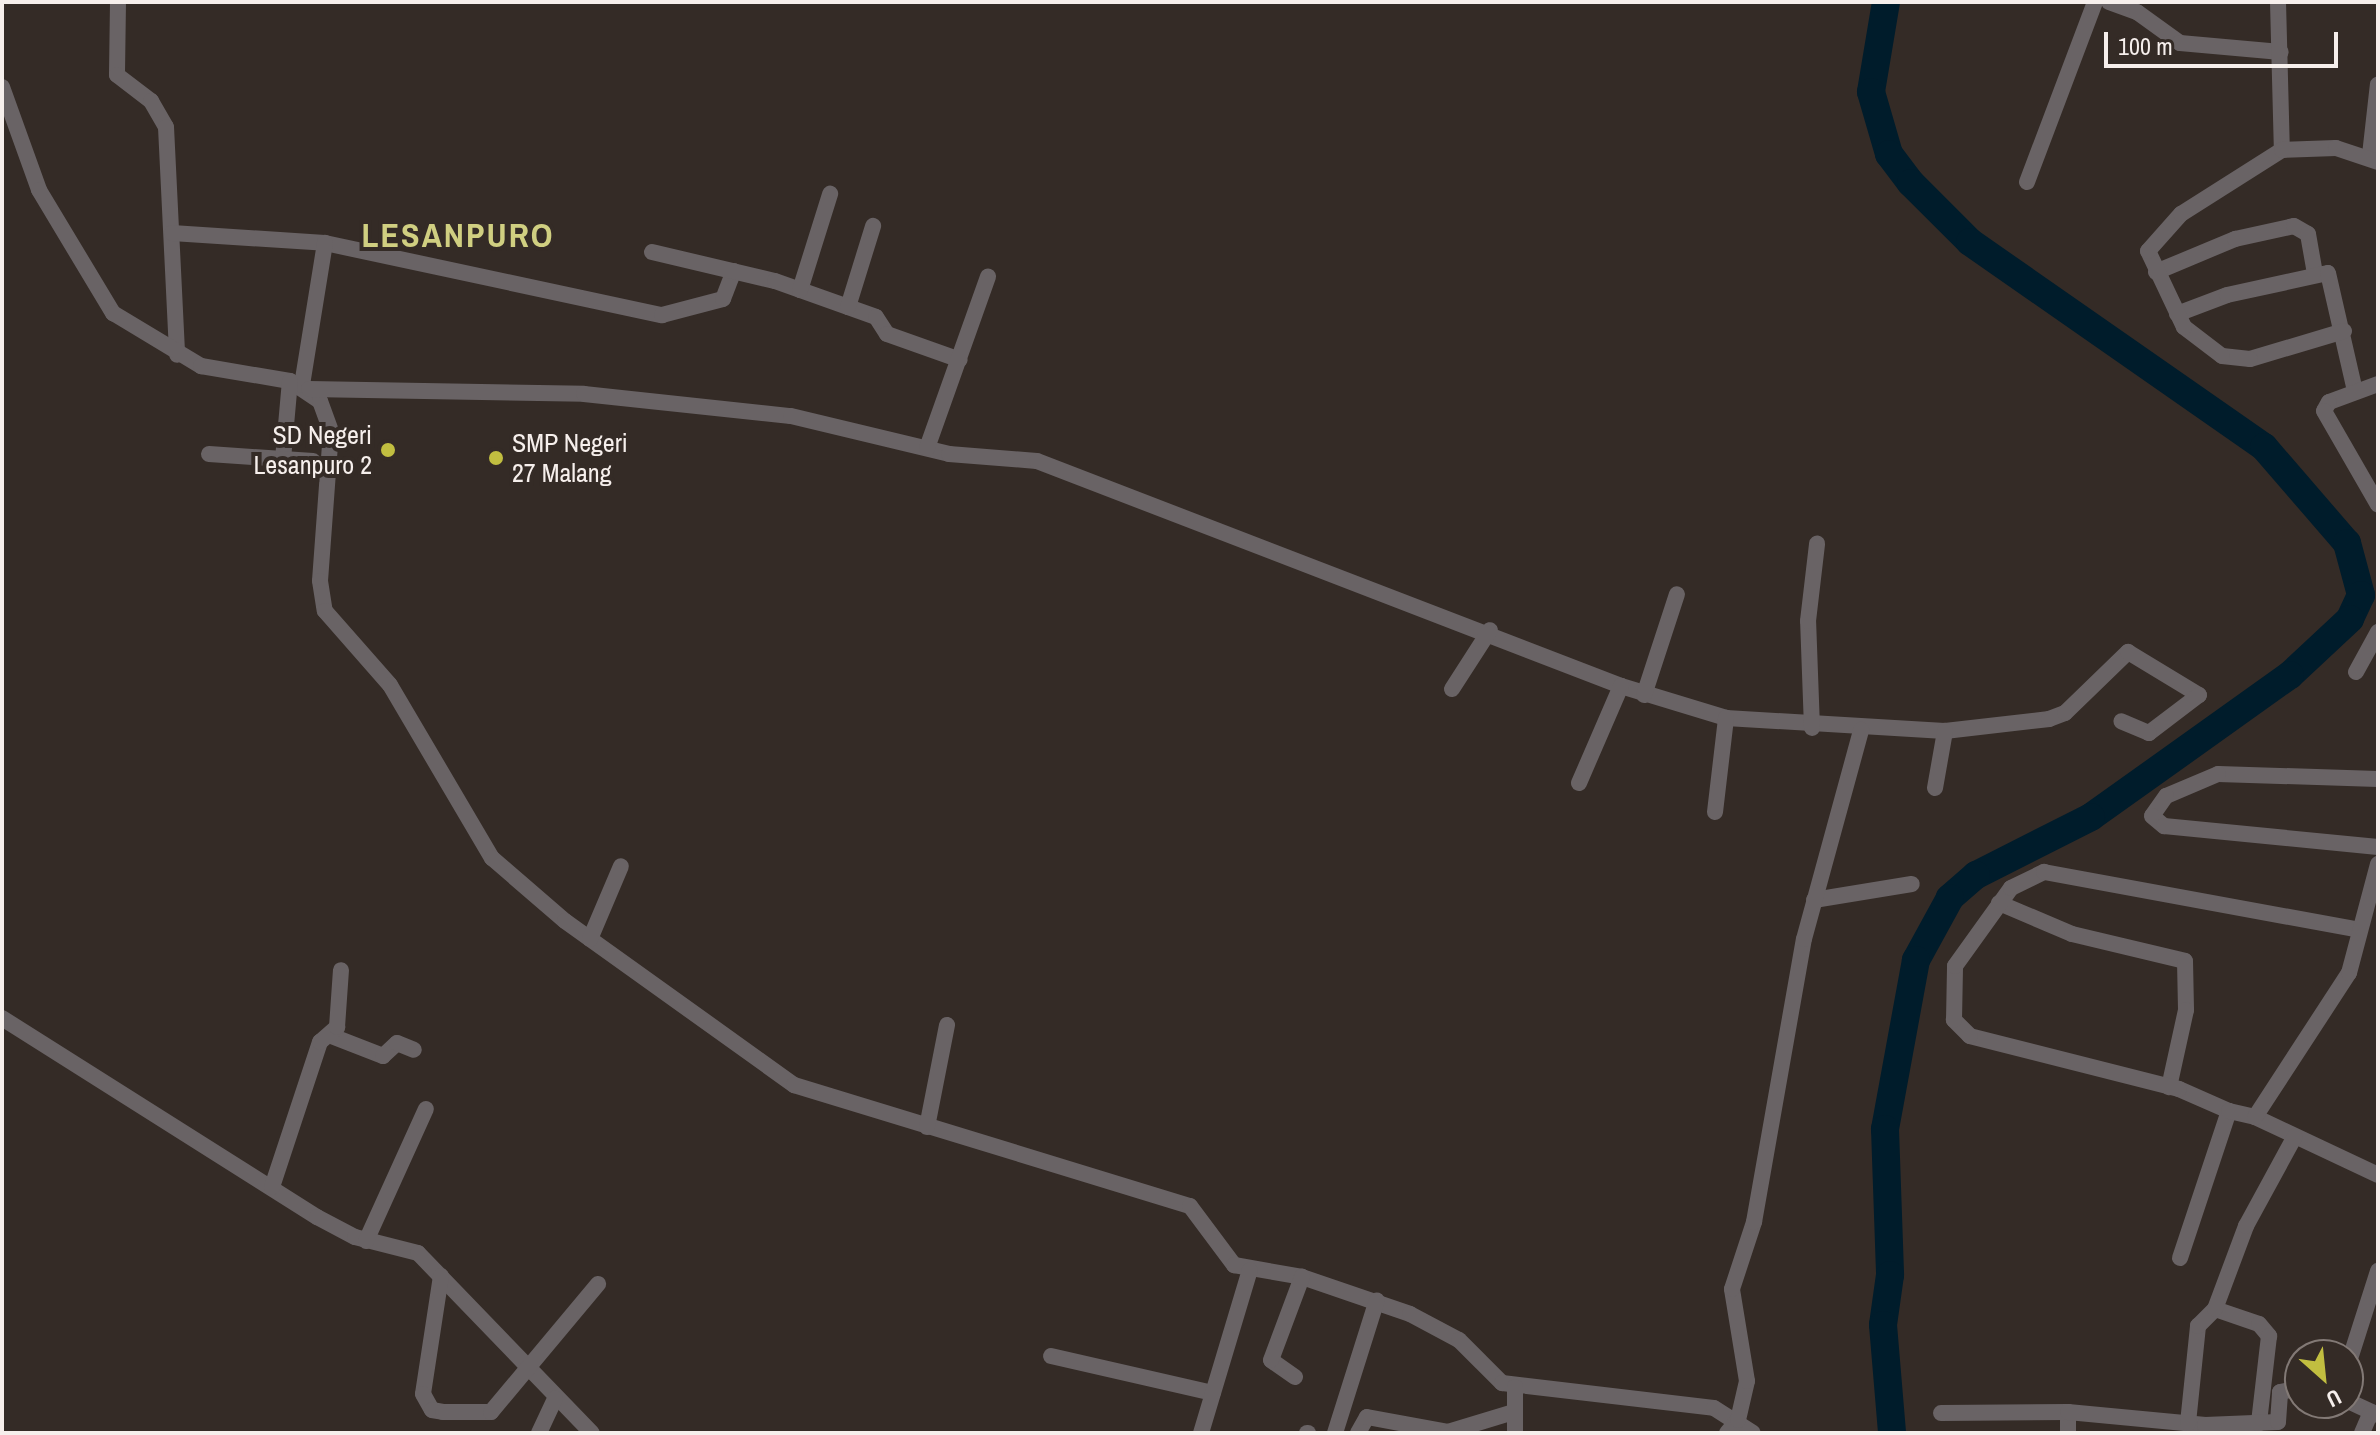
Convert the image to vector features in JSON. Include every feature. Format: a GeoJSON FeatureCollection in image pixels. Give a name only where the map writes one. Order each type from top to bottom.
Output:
{"type":"FeatureCollection","features":[{"type":"Feature","properties":{"kind":"street"},"geometry":{"type":"LineString","coordinates":[[118,2],[117,75],[151,101],[166,127],[177,355]]}},
{"type":"Feature","properties":{"kind":"street"},"geometry":{"type":"LineString","coordinates":[[2027,182],[2095,2]]}},
{"type":"Feature","properties":{"kind":"street"},"geometry":{"type":"LineString","coordinates":[[2109,2],[2137,12],[2180,43],[2281,52]]}},
{"type":"Feature","properties":{"kind":"street"},"geometry":{"type":"LineString","coordinates":[[2278,2],[2282,150]]}},
{"type":"Feature","properties":{"kind":"street"},"geometry":{"type":"LineString","coordinates":[[2344,331],[2237,361],[2196,340],[2177,314],[2148,251],[2154,237],[2282,150],[2374,158],[2378,84]]}},
{"type":"Feature","properties":{"kind":"street"},"geometry":{"type":"LineString","coordinates":[[2,87],[39,190],[102,301],[177,355],[201,366],[300,385],[584,394],[807,419],[927,448],[1065,468],[1490,630],[1644,695],[1726,718],[1812,728],[1945,731],[2065,713],[2128,652],[2199,695],[2149,733],[2121,721]]}},
{"type":"Feature","properties":{"kind":"street"},"geometry":{"type":"LineString","coordinates":[[800,290],[830,194]]}},
{"type":"Feature","properties":{"kind":"street"},"geometry":{"type":"LineString","coordinates":[[848,307],[873,226]]}},
{"type":"Feature","properties":{"kind":"street"},"geometry":{"type":"LineString","coordinates":[[2156,272],[2235,239],[2294,226],[2308,234],[2315,273]]}},
{"type":"Feature","properties":{"kind":"street"},"geometry":{"type":"LineString","coordinates":[[172,233],[325,243],[662,315],[723,299],[734,271]]}},
{"type":"Feature","properties":{"kind":"street"},"geometry":{"type":"LineString","coordinates":[[283,459],[300,385],[325,243]]}},
{"type":"Feature","properties":{"kind":"street"},"geometry":{"type":"LineString","coordinates":[[652,252],[800,290],[876,317],[887,334],[960,360]]}},
{"type":"Feature","properties":{"kind":"street"},"geometry":{"type":"LineString","coordinates":[[2177,314],[2315,273],[2332,279],[2355,391]]}},
{"type":"Feature","properties":{"kind":"street"},"geometry":{"type":"LineString","coordinates":[[927,448],[988,277]]}},
{"type":"Feature","properties":{"kind":"street"},"geometry":{"type":"LineString","coordinates":[[2378,384],[2355,391],[2324,411],[2360,468],[2378,505]]}},
{"type":"Feature","properties":{"kind":"street"},"geometry":{"type":"LineString","coordinates":[[300,385],[331,431],[320,581],[325,611],[409,713],[492,858],[590,939],[769,1072],[857,1109],[1190,1206],[1226,1258],[1250,1270],[1302,1277],[1377,1300],[1459,1340],[1495,1378],[1515,1387],[1714,1408],[1738,1420],[1752,1432]]}},
{"type":"Feature","properties":{"kind":"street"},"geometry":{"type":"LineString","coordinates":[[209,454],[313,461]]}},
{"type":"Feature","properties":{"kind":"street"},"geometry":{"type":"LineString","coordinates":[[2360,468],[2378,466]]}},
{"type":"Feature","properties":{"kind":"street"},"geometry":{"type":"LineString","coordinates":[[1812,728],[1808,621],[1817,544]]}},
{"type":"Feature","properties":{"kind":"street"},"geometry":{"type":"LineString","coordinates":[[1644,695],[1677,594]]}},
{"type":"Feature","properties":{"kind":"street"},"geometry":{"type":"LineString","coordinates":[[1452,689],[1490,630]]}},
{"type":"Feature","properties":{"kind":"street"},"geometry":{"type":"LineString","coordinates":[[2356,672],[2378,632]]}},
{"type":"Feature","properties":{"kind":"street"},"geometry":{"type":"LineString","coordinates":[[1579,783],[1621,686]]}},
{"type":"Feature","properties":{"kind":"street"},"geometry":{"type":"LineString","coordinates":[[1715,812],[1726,718]]}},
{"type":"Feature","properties":{"kind":"street"},"geometry":{"type":"LineString","coordinates":[[1727,1433],[1738,1420],[1746,1354],[1732,1289],[1754,1222],[1814,900],[1861,730]]}},
{"type":"Feature","properties":{"kind":"street"},"geometry":{"type":"LineString","coordinates":[[1935,788],[1945,731]]}},
{"type":"Feature","properties":{"kind":"street"},"geometry":{"type":"LineString","coordinates":[[2378,779],[2218,774],[2166,796],[2152,816],[2164,826],[2378,847]]}},
{"type":"Feature","properties":{"kind":"street"},"geometry":{"type":"LineString","coordinates":[[2255,1117],[2337,996],[2378,864]]}},
{"type":"Feature","properties":{"kind":"street"},"geometry":{"type":"LineString","coordinates":[[590,939],[621,866]]}},
{"type":"Feature","properties":{"kind":"street"},"geometry":{"type":"LineString","coordinates":[[2360,930],[2044,872],[2026,875],[1999,903],[1955,966],[1950,987],[1960,1029],[2169,1087],[2229,1111],[2255,1117],[2378,1175]]}},
{"type":"Feature","properties":{"kind":"street"},"geometry":{"type":"LineString","coordinates":[[1814,900],[1912,884]]}},
{"type":"Feature","properties":{"kind":"street"},"geometry":{"type":"LineString","coordinates":[[1999,903],[2072,934],[2185,961],[2186,1010],[2169,1087]]}},
{"type":"Feature","properties":{"kind":"street"},"geometry":{"type":"LineString","coordinates":[[272,1187],[320,1042],[329,1035],[339,1018],[341,970]]}},
{"type":"Feature","properties":{"kind":"street"},"geometry":{"type":"LineString","coordinates":[[2,1018],[272,1187],[366,1241],[418,1253],[592,1433]]}},
{"type":"Feature","properties":{"kind":"street"},"geometry":{"type":"LineString","coordinates":[[927,1127],[947,1025]]}},
{"type":"Feature","properties":{"kind":"street"},"geometry":{"type":"LineString","coordinates":[[329,1035],[377,1055],[395,1043],[414,1050]]}},
{"type":"Feature","properties":{"kind":"street"},"geometry":{"type":"LineString","coordinates":[[366,1241],[426,1109]]}},
{"type":"Feature","properties":{"kind":"street"},"geometry":{"type":"LineString","coordinates":[[2180,1258],[2229,1111]]}},
{"type":"Feature","properties":{"kind":"street"},"geometry":{"type":"LineString","coordinates":[[2200,1427],[2198,1326],[2215,1309],[2246,1226],[2295,1136]]}},
{"type":"Feature","properties":{"kind":"street"},"geometry":{"type":"LineString","coordinates":[[1201,1433],[1250,1270]]}},
{"type":"Feature","properties":{"kind":"street"},"geometry":{"type":"LineString","coordinates":[[2356,1339],[2378,1271]]}},
{"type":"Feature","properties":{"kind":"street"},"geometry":{"type":"LineString","coordinates":[[441,1276],[426,1404],[443,1412],[491,1412],[524,1365],[598,1284]]}},
{"type":"Feature","properties":{"kind":"street"},"geometry":{"type":"LineString","coordinates":[[1295,1377],[1271,1360],[1302,1277]]}},
{"type":"Feature","properties":{"kind":"street"},"geometry":{"type":"LineString","coordinates":[[1335,1433],[1377,1300]]}},
{"type":"Feature","properties":{"kind":"street"},"geometry":{"type":"LineString","coordinates":[[2215,1309],[2265,1327],[2269,1336],[2259,1423]]}},
{"type":"Feature","properties":{"kind":"street"},"geometry":{"type":"LineString","coordinates":[[1051,1356],[1213,1393]]}},
{"type":"Feature","properties":{"kind":"street"},"geometry":{"type":"LineString","coordinates":[[1515,1387],[1515,1433]]}},
{"type":"Feature","properties":{"kind":"street"},"geometry":{"type":"LineString","coordinates":[[1941,1413],[2068,1412],[2200,1427],[2278,1422],[2280,1392],[2284,1391]]}},
{"type":"Feature","properties":{"kind":"street"},"geometry":{"type":"LineString","coordinates":[[539,1433],[555,1398]]}},
{"type":"Feature","properties":{"kind":"street"},"geometry":{"type":"LineString","coordinates":[[1358,1433],[1367,1417],[1448,1432],[1514,1412]]}},
{"type":"Feature","properties":{"kind":"street"},"geometry":{"type":"LineString","coordinates":[[2068,1412],[2068,1433]]}},
{"type":"Feature","properties":{"kind":"street"},"geometry":{"type":"LineString","coordinates":[[2362,1433],[2375,1414]]}},
{"type":"Feature","properties":{"kind":"waterway"},"geometry":{"type":"LineString","coordinates":[[1886,2],[1871,92],[1889,154],[1911,183],[1970,242],[2264,447],[2347,543],[2361,595],[2350,619],[2290,675],[2091,817],[1976,875],[1950,898],[1916,960],[1885,1129],[1890,1275],[1883,1325],[1892,1433]]}},
{"type":"Feature","properties":{"kind":"place","name":"SD Negeri Lesanpuro 2"},"geometry":{"type":"Point","coordinates":[388,450]}},
{"type":"Feature","properties":{"kind":"place","name":"SMP Negeri 27 Malang"},"geometry":{"type":"Point","coordinates":[496,458]}},
{"type":"Feature","properties":{"kind":"district","name":"LESANPURO"},"geometry":{"type":"Point","coordinates":[458,236]}}]}
